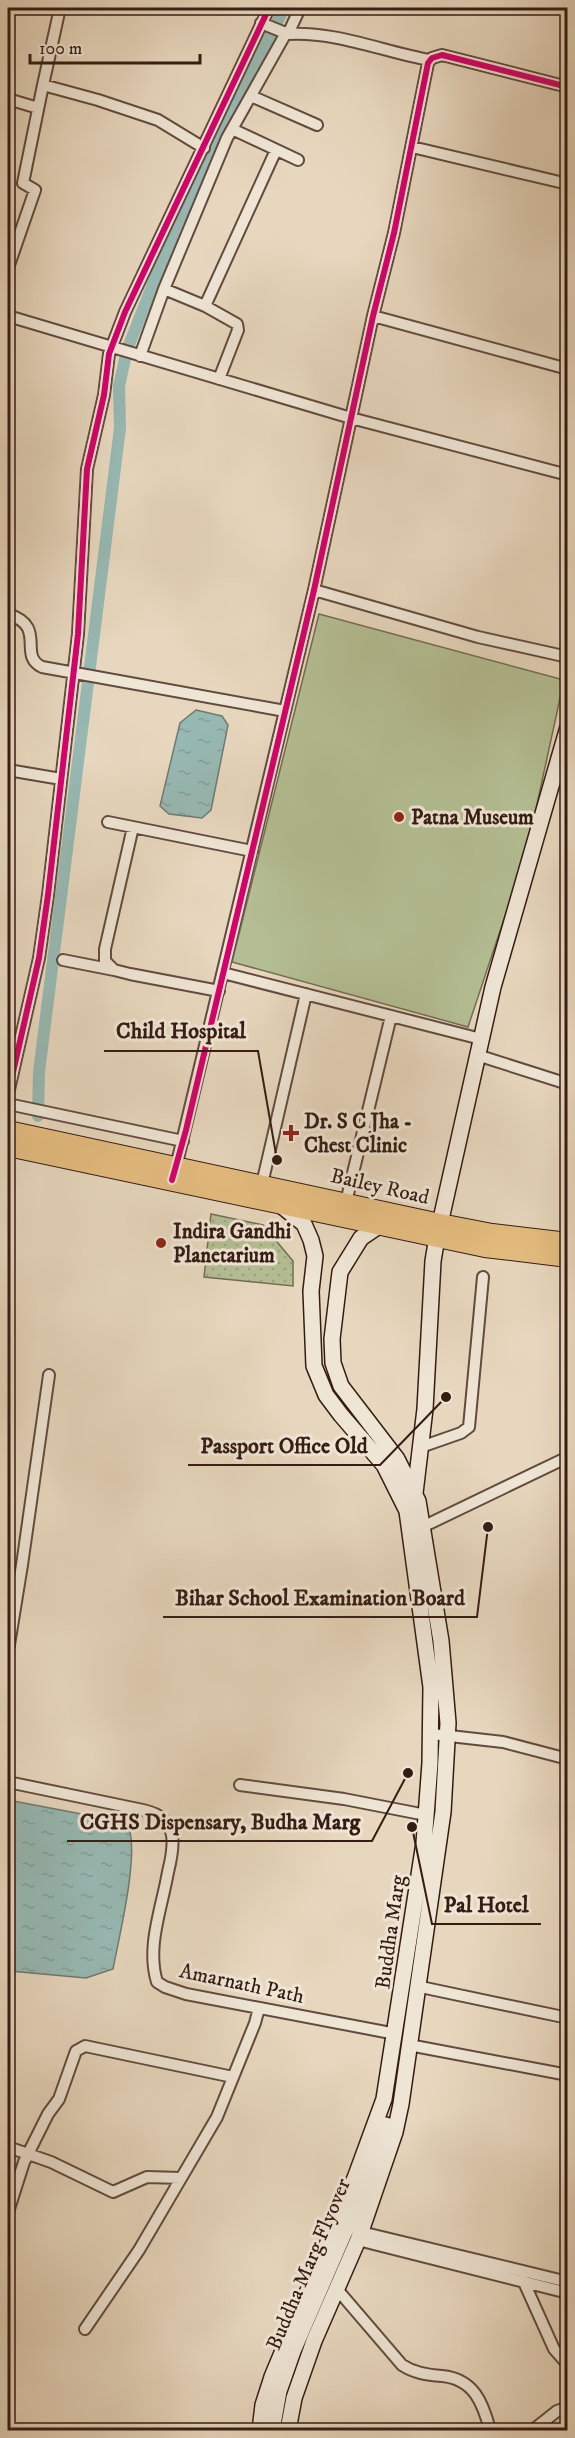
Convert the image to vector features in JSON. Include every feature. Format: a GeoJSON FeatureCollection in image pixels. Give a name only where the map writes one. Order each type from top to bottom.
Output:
{"type":"FeatureCollection","features":[{"type":"Feature","properties":{"kind":"highway","name":"Bailey Road"},"geometry":{"type":"LineString","coordinates":[[8,1131],[174,1173],[278,1203],[381,1225],[567,1243]]}},
{"type":"Feature","properties":{"kind":"highway","name":"Bailey Road"},"geometry":{"type":"LineString","coordinates":[[8,1146],[174,1173],[262,1184],[345,1202],[439,1230],[485,1247],[567,1257]]}},
{"type":"Feature","properties":{"kind":"main road"},"geometry":{"type":"LineString","coordinates":[[415,1493],[425,1409],[433,1261],[439,1230],[493,987],[563,758],[567,728]]}},
{"type":"Feature","properties":{"kind":"main road","name":"Buddha Marg"},"geometry":{"type":"LineString","coordinates":[[278,1203],[304,1224],[311,1240],[315,1256],[311,1291],[314,1366],[326,1395],[384,1465],[417,1529],[441,1641],[448,1736],[443,1812],[395,2132],[360,2236],[336,2288],[294,2398],[288,2430]]}},
{"type":"Feature","properties":{"kind":"main road","name":"Buddha Marg"},"geometry":{"type":"LineString","coordinates":[[260,2430],[263,2405],[272,2377],[346,2200],[384,2098],[418,1886],[426,1815],[432,1734],[432,1688],[415,1493],[397,1459],[341,1386],[333,1363],[332,1339],[340,1272],[361,1238],[381,1225]]}},
{"type":"Feature","properties":{"kind":"main road"},"geometry":{"type":"LineString","coordinates":[[384,2098],[387,2121]]}},
{"type":"Feature","properties":{"kind":"main road","name":"Buddha Marg Flyover"},"geometry":{"type":"LineString","coordinates":[[272,2430],[279,2391],[293,2351],[358,2201],[387,2121],[401,2104]]}},
{"type":"Feature","properties":{"kind":"street"},"geometry":{"type":"LineString","coordinates":[[9,261],[35,190],[23,183],[60,8]]}},
{"type":"Feature","properties":{"kind":"street"},"geometry":{"type":"LineString","coordinates":[[8,1094],[39,958],[61,780],[77,674],[87,469],[114,348],[125,312],[264,24],[269,8]]}},
{"type":"Feature","properties":{"kind":"street"},"geometry":{"type":"LineString","coordinates":[[137,355],[232,129],[284,32],[300,8]]}},
{"type":"Feature","properties":{"kind":"street"},"geometry":{"type":"LineString","coordinates":[[264,24],[284,32],[331,37],[430,60]]}},
{"type":"Feature","properties":{"kind":"street"},"geometry":{"type":"LineString","coordinates":[[174,1173],[314,590],[373,316],[394,233],[430,60],[436,55],[442,55],[567,87]]}},
{"type":"Feature","properties":{"kind":"street"},"geometry":{"type":"LineString","coordinates":[[43,85],[158,120],[204,148]]}},
{"type":"Feature","properties":{"kind":"street"},"geometry":{"type":"LineString","coordinates":[[251,96],[316,125]]}},
{"type":"Feature","properties":{"kind":"street"},"geometry":{"type":"LineString","coordinates":[[8,99],[38,108]]}},
{"type":"Feature","properties":{"kind":"street"},"geometry":{"type":"LineString","coordinates":[[232,129],[298,160]]}},
{"type":"Feature","properties":{"kind":"street"},"geometry":{"type":"LineString","coordinates":[[412,147],[567,184]]}},
{"type":"Feature","properties":{"kind":"street"},"geometry":{"type":"LineString","coordinates":[[206,306],[276,150]]}},
{"type":"Feature","properties":{"kind":"street"},"geometry":{"type":"LineString","coordinates":[[164,289],[206,306],[235,322],[238,326],[219,379]]}},
{"type":"Feature","properties":{"kind":"street"},"geometry":{"type":"LineString","coordinates":[[8,316],[351,418],[567,475]]}},
{"type":"Feature","properties":{"kind":"street"},"geometry":{"type":"LineString","coordinates":[[373,316],[567,369]]}},
{"type":"Feature","properties":{"kind":"street"},"geometry":{"type":"LineString","coordinates":[[314,590],[478,638],[567,657]]}},
{"type":"Feature","properties":{"kind":"street"},"geometry":{"type":"LineString","coordinates":[[8,614],[18,618],[30,630],[30,648],[36,664],[77,674],[285,711]]}},
{"type":"Feature","properties":{"kind":"street"},"geometry":{"type":"LineString","coordinates":[[8,770],[61,780]]}},
{"type":"Feature","properties":{"kind":"street"},"geometry":{"type":"LineString","coordinates":[[108,822],[252,851]]}},
{"type":"Feature","properties":{"kind":"street"},"geometry":{"type":"LineString","coordinates":[[114,970],[105,961],[105,949],[133,827]]}},
{"type":"Feature","properties":{"kind":"street"},"geometry":{"type":"LineString","coordinates":[[63,960],[219,991]]}},
{"type":"Feature","properties":{"kind":"street"},"geometry":{"type":"LineString","coordinates":[[223,973],[481,1039]]}},
{"type":"Feature","properties":{"kind":"street"},"geometry":{"type":"LineString","coordinates":[[262,1184],[306,994]]}},
{"type":"Feature","properties":{"kind":"street"},"geometry":{"type":"LineString","coordinates":[[345,1202],[391,1016]]}},
{"type":"Feature","properties":{"kind":"street"},"geometry":{"type":"LineString","coordinates":[[8,1042],[20,1044]]}},
{"type":"Feature","properties":{"kind":"street"},"geometry":{"type":"LineString","coordinates":[[477,1055],[567,1084]]}},
{"type":"Feature","properties":{"kind":"street"},"geometry":{"type":"LineString","coordinates":[[11,1104],[183,1141]]}},
{"type":"Feature","properties":{"kind":"street"},"geometry":{"type":"LineString","coordinates":[[421,1447],[461,1433],[469,1427],[483,1277]]}},
{"type":"Feature","properties":{"kind":"street"},"geometry":{"type":"LineString","coordinates":[[8,1651],[49,1375]]}},
{"type":"Feature","properties":{"kind":"street"},"geometry":{"type":"LineString","coordinates":[[417,1529],[567,1457]]}},
{"type":"Feature","properties":{"kind":"street"},"geometry":{"type":"LineString","coordinates":[[432,1734],[503,1742],[567,1759]]}},
{"type":"Feature","properties":{"kind":"street","name":"Amarnath Path"},"geometry":{"type":"LineString","coordinates":[[8,1782],[158,1813],[166,1822],[172,1834],[172,1852],[152,1956],[157,1982],[186,1994],[396,2034]]}},
{"type":"Feature","properties":{"kind":"street"},"geometry":{"type":"LineString","coordinates":[[240,1785],[344,1799],[426,1815]]}},
{"type":"Feature","properties":{"kind":"street"},"geometry":{"type":"LineString","coordinates":[[416,1986],[567,2018]]}},
{"type":"Feature","properties":{"kind":"street"},"geometry":{"type":"LineString","coordinates":[[85,2329],[139,2250],[217,2117],[255,2023],[258,2008]]}},
{"type":"Feature","properties":{"kind":"street"},"geometry":{"type":"LineString","coordinates":[[409,2045],[567,2075]]}},
{"type":"Feature","properties":{"kind":"street"},"geometry":{"type":"LineString","coordinates":[[8,2212],[28,2156],[48,2114],[59,2099],[79,2048],[85,2046],[233,2077]]}},
{"type":"Feature","properties":{"kind":"street"},"geometry":{"type":"LineString","coordinates":[[8,2147],[28,2156],[51,2162],[113,2192],[123,2189],[138,2179],[147,2177],[181,2178]]}},
{"type":"Feature","properties":{"kind":"street"},"geometry":{"type":"LineString","coordinates":[[360,2236],[567,2282]]}},
{"type":"Feature","properties":{"kind":"street"},"geometry":{"type":"LineString","coordinates":[[360,2236],[523,2283],[567,2293]]}},
{"type":"Feature","properties":{"kind":"street"},"geometry":{"type":"LineString","coordinates":[[521,2271],[523,2283],[554,2349],[567,2365]]}},
{"type":"Feature","properties":{"kind":"street"},"geometry":{"type":"LineString","coordinates":[[336,2288],[402,2365],[410,2370],[460,2380],[472,2388],[484,2407],[490,2430]]}},
{"type":"Feature","properties":{"kind":"street"},"geometry":{"type":"LineString","coordinates":[[533,2430],[557,2411],[567,2407]]}},
{"type":"Feature","properties":{"kind":"green space"},"geometry":{"type":"Polygon","coordinates":[[[319,614],[564,680],[527,850],[468,1027],[232,962],[319,614]]]}},
{"type":"Feature","properties":{"kind":"green space"},"geometry":{"type":"Polygon","coordinates":[[[211,1214],[263,1225],[293,1261],[293,1286],[204,1277],[211,1214]]]}},
{"type":"Feature","properties":{"kind":"water"},"geometry":{"type":"Polygon","coordinates":[[[196,710],[222,716],[228,725],[211,810],[202,818],[169,814],[160,806],[180,723],[196,710]]]}},
{"type":"Feature","properties":{"kind":"water"},"geometry":{"type":"Polygon","coordinates":[[[8,1800],[113,1820],[128,1826],[132,1855],[124,1917],[113,1969],[86,1978],[10,1971],[8,1968],[8,1800]]]}},
{"type":"Feature","properties":{"kind":"waterway"},"geometry":{"type":"LineString","coordinates":[[38,1116],[39,1072],[120,428],[119,386],[127,350],[176,226],[284,8]]}},
{"type":"Feature","properties":{"kind":"cycle path"},"geometry":{"type":"LineString","coordinates":[[8,1094],[39,958],[48,895],[78,634],[87,469],[104,395],[109,354],[125,312],[269,8]]}},
{"type":"Feature","properties":{"kind":"cycle path"},"geometry":{"type":"LineString","coordinates":[[172,1180],[186,1130],[314,590],[373,316],[394,233],[428,63],[432,58],[442,55],[568,87]]}},
{"type":"Feature","properties":{"kind":"place","name":"Patna Museum"},"geometry":{"type":"Point","coordinates":[399,817]}},
{"type":"Feature","properties":{"kind":"place","name":"Dr. S C Jha - Chest Clinic"},"geometry":{"type":"Point","coordinates":[291,1133]}},
{"type":"Feature","properties":{"kind":"place","name":"Child Hospital"},"geometry":{"type":"Point","coordinates":[277,1160]}},
{"type":"Feature","properties":{"kind":"place","name":"Indira Gandhi Planetarium"},"geometry":{"type":"Point","coordinates":[161,1243]}},
{"type":"Feature","properties":{"kind":"place","name":"Passport Office Old"},"geometry":{"type":"Point","coordinates":[446,1397]}},
{"type":"Feature","properties":{"kind":"place","name":"Bihar School Examination Board"},"geometry":{"type":"Point","coordinates":[488,1527]}},
{"type":"Feature","properties":{"kind":"place","name":"CGHS Dispensary, Budha Marg"},"geometry":{"type":"Point","coordinates":[408,1773]}},
{"type":"Feature","properties":{"kind":"place","name":"Pal Hotel"},"geometry":{"type":"Point","coordinates":[412,1827]}}]}
